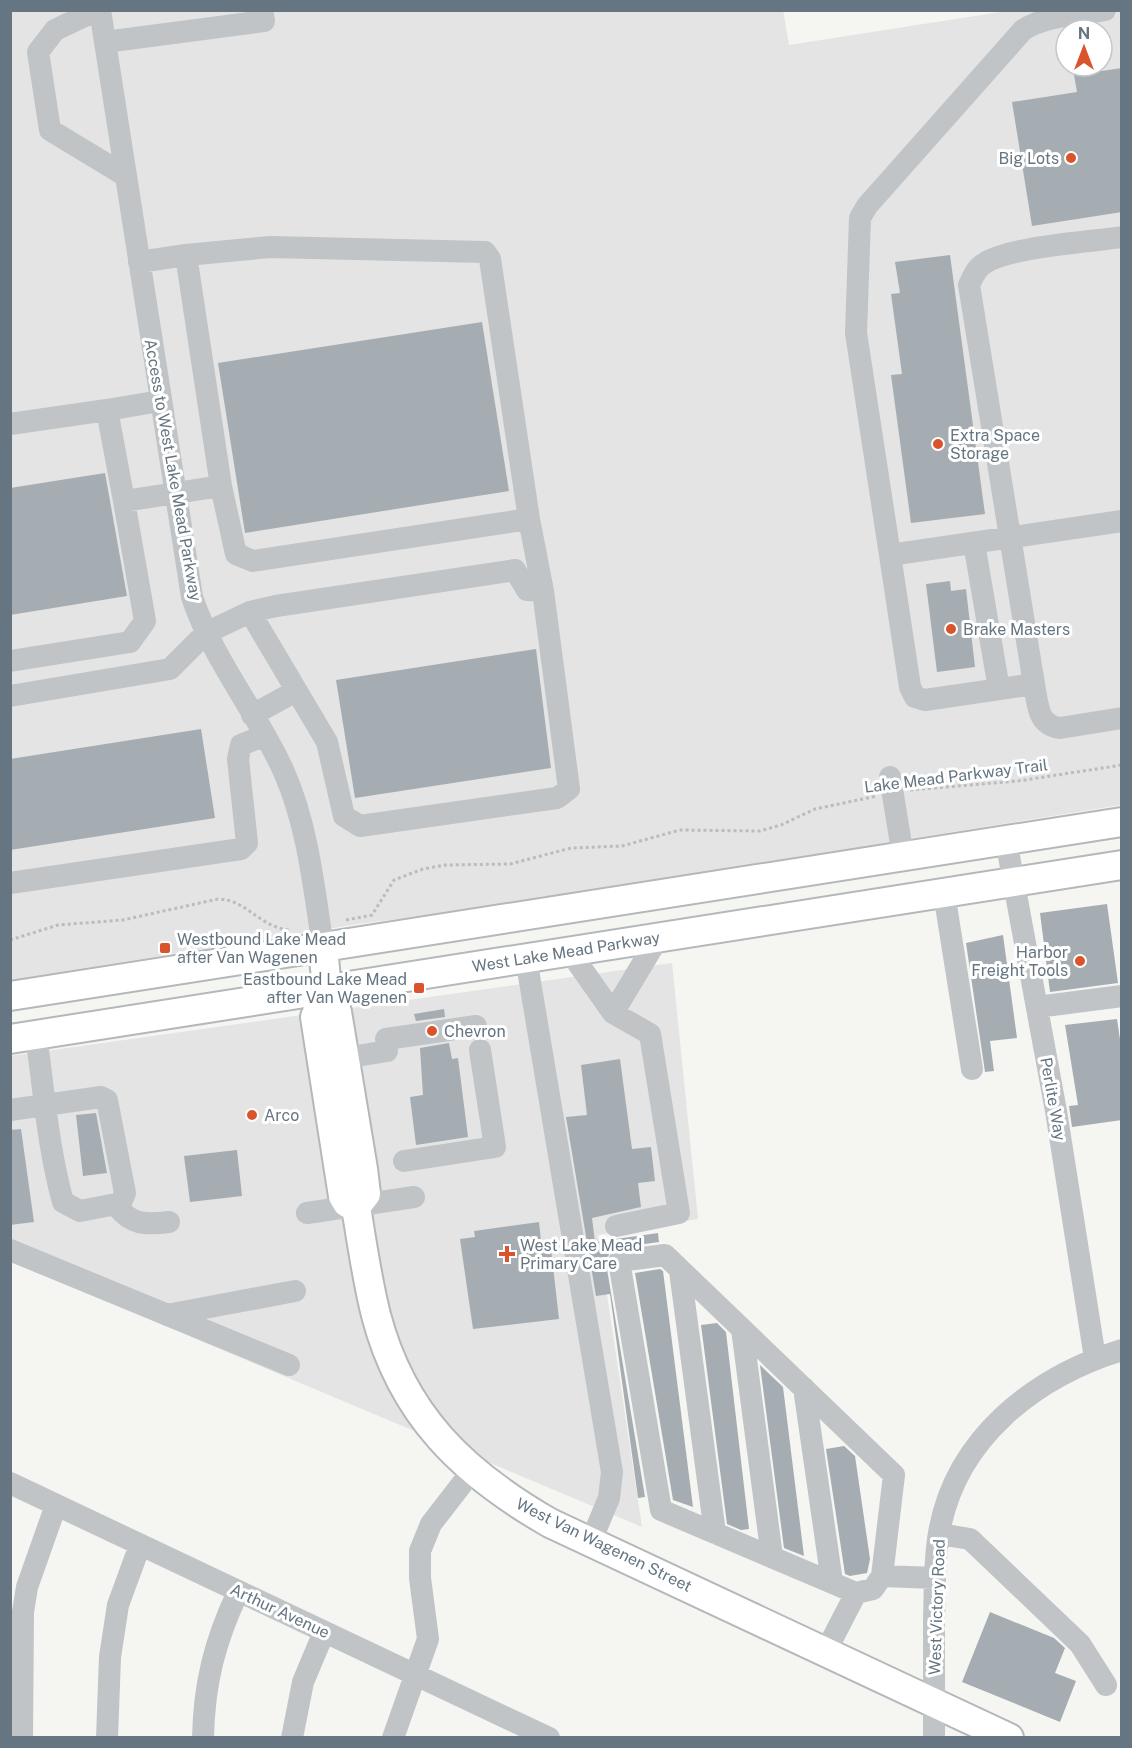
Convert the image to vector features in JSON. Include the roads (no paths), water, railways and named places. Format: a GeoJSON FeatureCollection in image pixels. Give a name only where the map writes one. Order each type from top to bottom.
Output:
{"type":"FeatureCollection","features":[{"type":"Feature","properties":{"kind":"main road"},"geometry":{"type":"LineString","coordinates":[[10,996],[321,937],[903,856],[1122,822]]}},
{"type":"Feature","properties":{"kind":"main road","name":"West Lake Mead Parkway"},"geometry":{"type":"LineString","coordinates":[[23,1037],[1122,865]]}},
{"type":"Feature","properties":{"kind":"main road","name":"West Van Wagenen Street"},"geometry":{"type":"LineString","coordinates":[[321,937],[327,990],[337,1012],[366,1194],[356,1207],[375,1314],[392,1364],[426,1422],[472,1471],[511,1500],[591,1541],[1009,1737]]}},
{"type":"Feature","properties":{"kind":"main road","name":"West Van Wagenen Street"},"geometry":{"type":"LineString","coordinates":[[327,990],[315,1017],[343,1197],[347,1203],[356,1207]]}},
{"type":"Feature","properties":{"kind":"street","name":"Access to West Lake Mead Parkway"},"geometry":{"type":"LineString","coordinates":[[99,10],[192,597],[206,633],[284,772],[303,832],[321,937]]}},
{"type":"Feature","properties":{"kind":"street"},"geometry":{"type":"LineString","coordinates":[[99,10],[55,30],[38,52],[50,130],[126,176]]}},
{"type":"Feature","properties":{"kind":"street"},"geometry":{"type":"LineString","coordinates":[[105,42],[264,21],[262,10]]}},
{"type":"Feature","properties":{"kind":"street"},"geometry":{"type":"LineString","coordinates":[[1034,684],[925,700],[915,697],[910,687],[856,333],[860,218],[867,206],[1023,30],[1042,21],[1106,10]]}},
{"type":"Feature","properties":{"kind":"street"},"geometry":{"type":"LineString","coordinates":[[1122,237],[1003,256],[984,263],[973,275],[969,285],[1040,715],[1051,727],[1060,728],[1122,718]]}},
{"type":"Feature","properties":{"kind":"street"},"geometry":{"type":"LineString","coordinates":[[139,262],[186,255],[270,248],[485,252],[490,259],[529,519],[543,591],[569,789],[557,798],[360,826],[344,816],[327,742],[249,612]]}},
{"type":"Feature","properties":{"kind":"street"},"geometry":{"type":"LineString","coordinates":[[186,255],[221,486],[236,554],[253,561],[529,519]]}},
{"type":"Feature","properties":{"kind":"street"},"geometry":{"type":"LineString","coordinates":[[10,424],[160,401]]}},
{"type":"Feature","properties":{"kind":"street"},"geometry":{"type":"LineString","coordinates":[[10,661],[130,642],[145,621],[107,410]]}},
{"type":"Feature","properties":{"kind":"street"},"geometry":{"type":"LineString","coordinates":[[124,501],[221,486]]}},
{"type":"Feature","properties":{"kind":"street"},"geometry":{"type":"LineString","coordinates":[[890,555],[1122,521]]}},
{"type":"Feature","properties":{"kind":"street"},"geometry":{"type":"LineString","coordinates":[[974,543],[999,689]]}},
{"type":"Feature","properties":{"kind":"street"},"geometry":{"type":"LineString","coordinates":[[10,696],[170,669],[206,633],[249,612],[276,606],[514,570],[527,590],[543,591]]}},
{"type":"Feature","properties":{"kind":"street"},"geometry":{"type":"LineString","coordinates":[[252,716],[296,691]]}},
{"type":"Feature","properties":{"kind":"street"},"geometry":{"type":"LineString","coordinates":[[10,884],[241,849],[247,843],[238,759],[241,745],[263,736]]}},
{"type":"Feature","properties":{"kind":"street"},"geometry":{"type":"LineString","coordinates":[[891,785],[903,856]]}},
{"type":"Feature","properties":{"kind":"street","name":"Perlite Way"},"geometry":{"type":"LineString","coordinates":[[1006,840],[1056,1111],[1095,1358]]}},
{"type":"Feature","properties":{"kind":"street"},"geometry":{"type":"LineString","coordinates":[[944,893],[972,1069]]}},
{"type":"Feature","properties":{"kind":"street"},"geometry":{"type":"LineString","coordinates":[[613,1013],[658,938]]}},
{"type":"Feature","properties":{"kind":"street"},"geometry":{"type":"LineString","coordinates":[[570,952],[613,1013],[650,1034],[679,1213],[616,1226]]}},
{"type":"Feature","properties":{"kind":"street"},"geometry":{"type":"LineString","coordinates":[[526,958],[612,1472],[609,1498],[591,1541]]}},
{"type":"Feature","properties":{"kind":"street"},"geometry":{"type":"LineString","coordinates":[[1037,1007],[1122,996]]}},
{"type":"Feature","properties":{"kind":"street"},"geometry":{"type":"LineString","coordinates":[[345,1058],[386,1045],[476,1026]]}},
{"type":"Feature","properties":{"kind":"street"},"geometry":{"type":"LineString","coordinates":[[10,1110],[45,1105],[101,1097],[107,1100],[125,1192],[124,1198],[117,1206],[80,1211],[63,1202],[45,1105],[23,1037]]}},
{"type":"Feature","properties":{"kind":"street"},"geometry":{"type":"LineString","coordinates":[[404,1161],[495,1147],[480,1050]]}},
{"type":"Feature","properties":{"kind":"street"},"geometry":{"type":"LineString","coordinates":[[307,1213],[414,1197]]}},
{"type":"Feature","properties":{"kind":"street"},"geometry":{"type":"LineString","coordinates":[[117,1206],[128,1218],[142,1224],[169,1222]]}},
{"type":"Feature","properties":{"kind":"street"},"geometry":{"type":"LineString","coordinates":[[10,1250],[289,1365]]}},
{"type":"Feature","properties":{"kind":"street"},"geometry":{"type":"LineString","coordinates":[[665,1255],[680,1270],[894,1475],[882,1576],[873,1590],[856,1593],[661,1510],[619,1261],[665,1255]]}},
{"type":"Feature","properties":{"kind":"street"},"geometry":{"type":"LineString","coordinates":[[680,1270],[715,1533]]}},
{"type":"Feature","properties":{"kind":"street"},"geometry":{"type":"LineString","coordinates":[[166,1315],[295,1291]]}},
{"type":"Feature","properties":{"kind":"street"},"geometry":{"type":"LineString","coordinates":[[742,1329],[772,1557]]}},
{"type":"Feature","properties":{"kind":"street","name":"West Victory Road"},"geometry":{"type":"LineString","coordinates":[[934,1737],[935,1578],[939,1534],[954,1481],[994,1423],[1028,1394],[1095,1358],[1122,1350]]}},
{"type":"Feature","properties":{"kind":"street"},"geometry":{"type":"LineString","coordinates":[[804,1388],[832,1582]]}},
{"type":"Feature","properties":{"kind":"street"},"geometry":{"type":"LineString","coordinates":[[393,1737],[428,1639],[420,1578],[420,1551],[431,1524],[472,1471]]}},
{"type":"Feature","properties":{"kind":"street","name":"Arthur Avenue"},"geometry":{"type":"LineString","coordinates":[[10,1483],[238,1592],[415,1673],[507,1728],[549,1737]]}},
{"type":"Feature","properties":{"kind":"street"},"geometry":{"type":"LineString","coordinates":[[22,1737],[23,1612],[27,1587],[56,1505]]}},
{"type":"Feature","properties":{"kind":"street"},"geometry":{"type":"LineString","coordinates":[[939,1534],[970,1539],[1080,1644],[1106,1684]]}},
{"type":"Feature","properties":{"kind":"street"},"geometry":{"type":"LineString","coordinates":[[107,1737],[110,1657],[118,1605],[140,1545]]}},
{"type":"Feature","properties":{"kind":"street"},"geometry":{"type":"LineString","coordinates":[[882,1576],[935,1578]]}},
{"type":"Feature","properties":{"kind":"street"},"geometry":{"type":"LineString","coordinates":[[203,1737],[208,1676],[220,1630],[238,1592]]}},
{"type":"Feature","properties":{"kind":"street"},"geometry":{"type":"LineString","coordinates":[[826,1651],[856,1593]]}},
{"type":"Feature","properties":{"kind":"street"},"geometry":{"type":"LineString","coordinates":[[292,1737],[303,1682],[324,1632]]}},
{"type":"Feature","properties":{"kind":"place","name":"Big Lots"},"geometry":{"type":"Point","coordinates":[1071,158]}},
{"type":"Feature","properties":{"kind":"place","name":"Extra Space Storage"},"geometry":{"type":"Point","coordinates":[938,444]}},
{"type":"Feature","properties":{"kind":"place","name":"Brake Masters"},"geometry":{"type":"Point","coordinates":[951,629]}},
{"type":"Feature","properties":{"kind":"place","name":"Westbound Lake Mead after Van Wagenen"},"geometry":{"type":"Point","coordinates":[165,948]}},
{"type":"Feature","properties":{"kind":"place","name":"Harbor Freight Tools"},"geometry":{"type":"Point","coordinates":[1080,961]}},
{"type":"Feature","properties":{"kind":"place","name":"Eastbound Lake Mead after Van Wagenen"},"geometry":{"type":"Point","coordinates":[419,988]}},
{"type":"Feature","properties":{"kind":"place","name":"Chevron"},"geometry":{"type":"Point","coordinates":[432,1031]}},
{"type":"Feature","properties":{"kind":"place","name":"Arco"},"geometry":{"type":"Point","coordinates":[252,1115]}},
{"type":"Feature","properties":{"kind":"place","name":"West Lake Mead Primary Care"},"geometry":{"type":"Point","coordinates":[507,1254]}}]}
